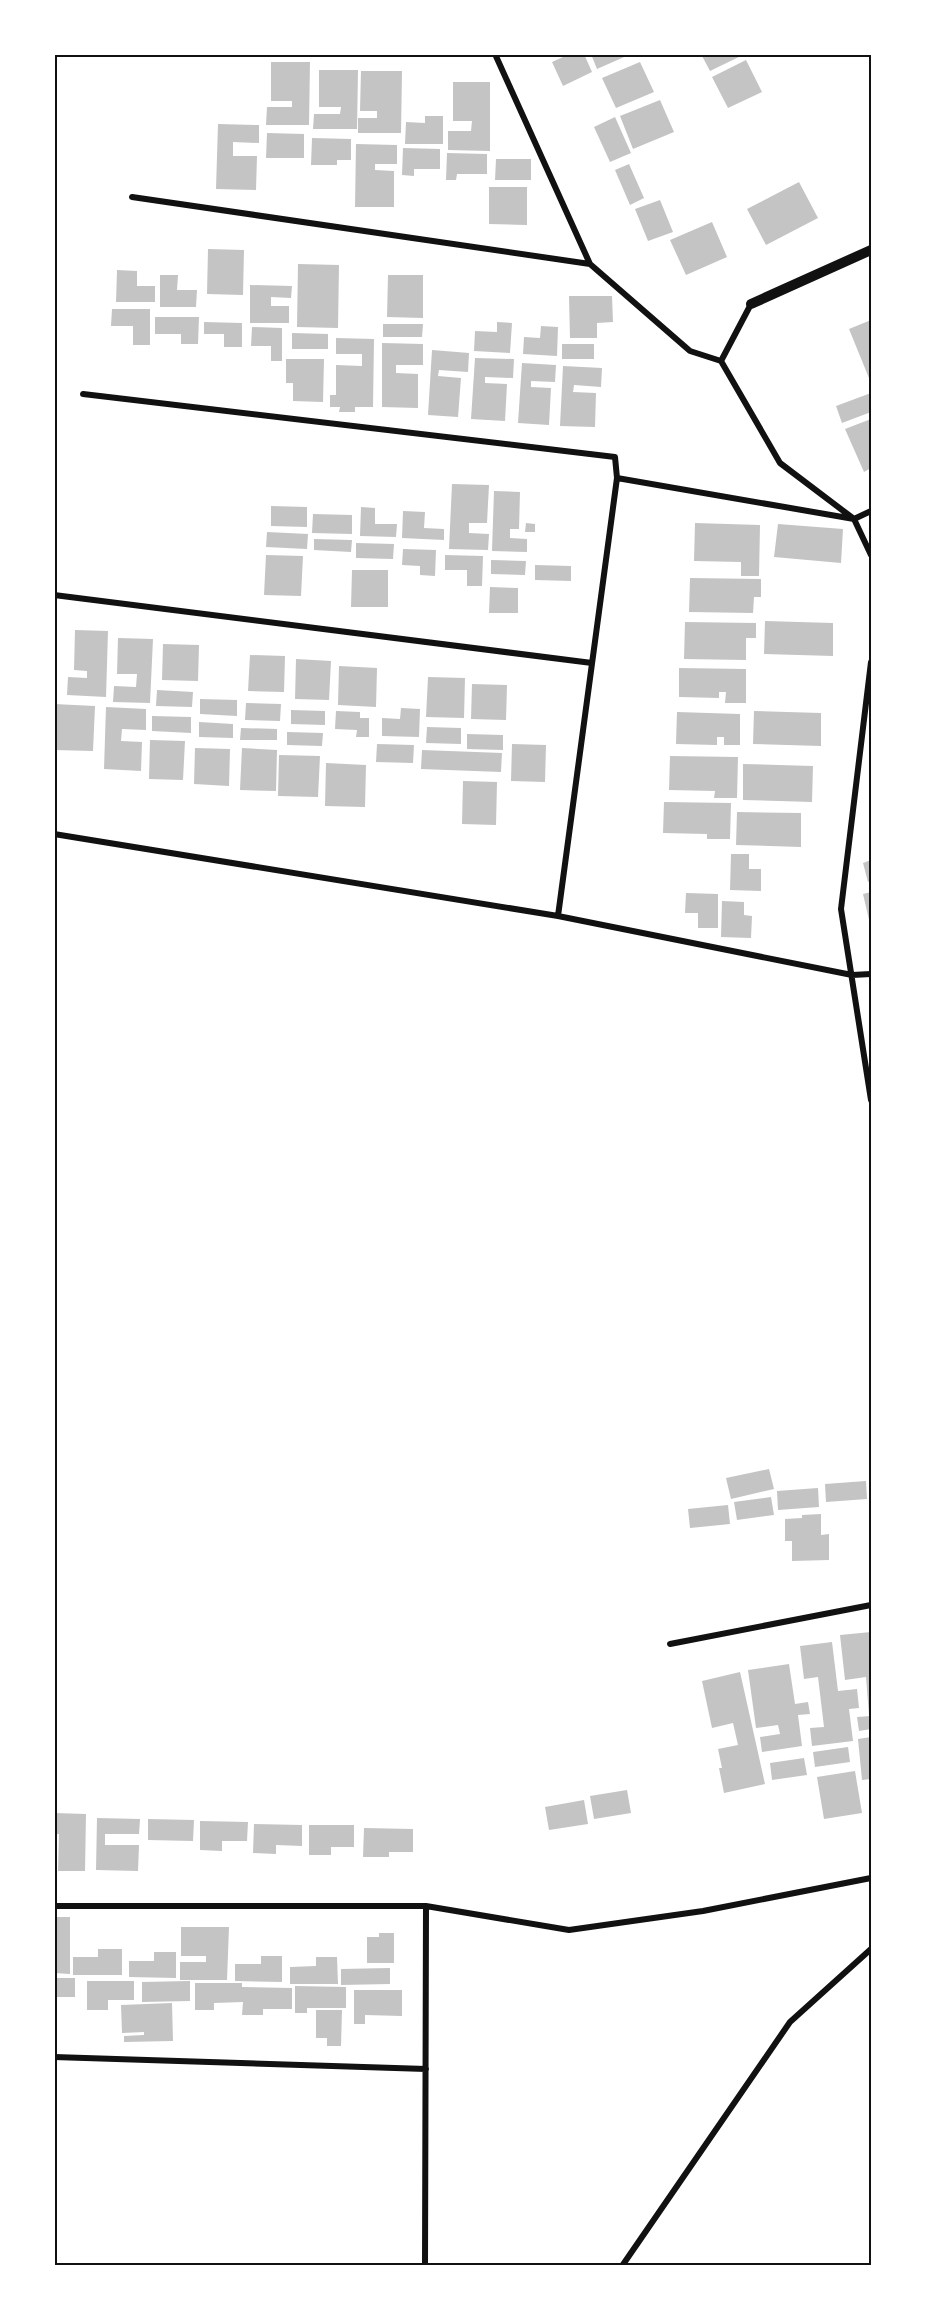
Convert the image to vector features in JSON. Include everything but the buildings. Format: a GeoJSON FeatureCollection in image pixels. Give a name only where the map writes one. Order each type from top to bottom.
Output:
{"type":"FeatureCollection","features":[{"type":"Feature","properties":{"kind":"street"},"geometry":{"type":"LineString","coordinates":[[495,54],[590,264],[690,351],[721,362],[780,463],[854,519],[871,555]]}},
{"type":"Feature","properties":{"kind":"street"},"geometry":{"type":"LineString","coordinates":[[132,197],[590,264]]}},
{"type":"Feature","properties":{"kind":"street"},"geometry":{"type":"LineString","coordinates":[[721,362],[751,304],[871,250]]}},
{"type":"Feature","properties":{"kind":"street"},"geometry":{"type":"LineString","coordinates":[[83,394],[615,457],[617,478],[558,916]]}},
{"type":"Feature","properties":{"kind":"street"},"geometry":{"type":"LineString","coordinates":[[617,478],[854,519],[871,511]]}},
{"type":"Feature","properties":{"kind":"street"},"geometry":{"type":"LineString","coordinates":[[54,596],[592,663]]}},
{"type":"Feature","properties":{"kind":"street"},"geometry":{"type":"LineString","coordinates":[[871,662],[841,909],[871,1100]]}},
{"type":"Feature","properties":{"kind":"street"},"geometry":{"type":"LineString","coordinates":[[54,834],[558,916],[852,975],[871,974]]}},
{"type":"Feature","properties":{"kind":"street"},"geometry":{"type":"LineString","coordinates":[[670,1644],[871,1605]]}},
{"type":"Feature","properties":{"kind":"street"},"geometry":{"type":"LineString","coordinates":[[54,1906],[426,1906],[568,1930],[704,1911],[871,1878]]}},
{"type":"Feature","properties":{"kind":"street"},"geometry":{"type":"LineString","coordinates":[[424,2266],[426,1906]]}},
{"type":"Feature","properties":{"kind":"street"},"geometry":{"type":"LineString","coordinates":[[622,2266],[790,2022],[871,1949]]}},
{"type":"Feature","properties":{"kind":"street"},"geometry":{"type":"LineString","coordinates":[[54,2057],[426,2069]]}}]}
